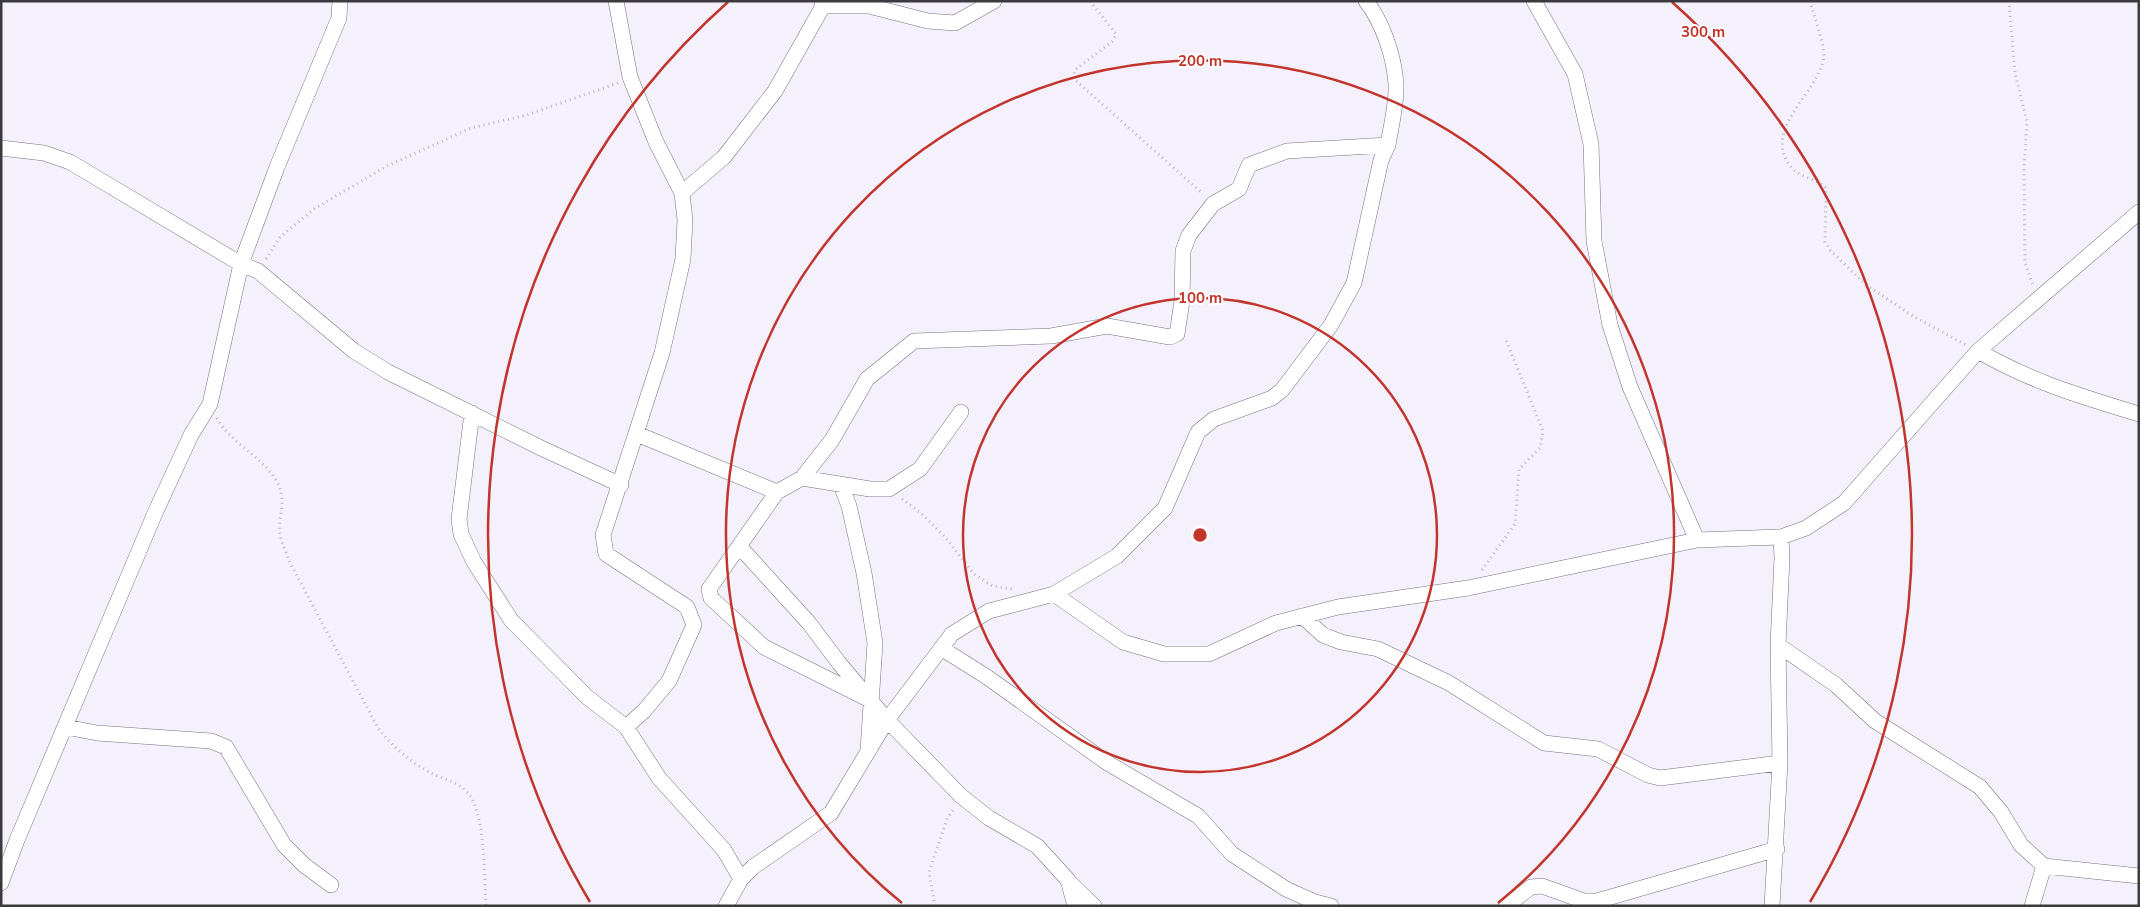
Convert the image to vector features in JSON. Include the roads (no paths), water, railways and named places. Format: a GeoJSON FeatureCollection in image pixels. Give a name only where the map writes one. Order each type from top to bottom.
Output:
{"type":"FeatureCollection","features":[{"type":"Feature","properties":{"kind":"street"},"geometry":{"type":"LineString","coordinates":[[1,883],[17,840],[155,513],[191,435],[210,404],[241,264],[277,167],[339,18],[340,1]]}},
{"type":"Feature","properties":{"kind":"street"},"geometry":{"type":"LineString","coordinates":[[616,1],[630,77],[656,142],[682,193],[685,220],[684,259],[662,353],[604,535],[606,554],[687,607],[694,625],[669,681],[644,711],[626,727]]}},
{"type":"Feature","properties":{"kind":"street"},"geometry":{"type":"LineString","coordinates":[[682,193],[724,157],[775,91],[823,3],[869,6],[928,21],[954,23],[994,1]]}},
{"type":"Feature","properties":{"kind":"street"},"geometry":{"type":"LineString","coordinates":[[732,903],[741,879],[754,867],[831,813],[887,720],[952,634],[989,611],[1054,594],[1117,556],[1165,508],[1198,432],[1214,420],[1272,398],[1282,390],[1330,325],[1354,283],[1381,160],[1388,145],[1396,86],[1393,60],[1376,14],[1366,1]]}},
{"type":"Feature","properties":{"kind":"street"},"geometry":{"type":"LineString","coordinates":[[1534,1],[1575,74],[1591,144],[1594,241],[1610,324],[1630,387],[1697,540]]}},
{"type":"Feature","properties":{"kind":"street"},"geometry":{"type":"LineString","coordinates":[[870,700],[764,647],[711,598],[709,590],[777,492],[802,478],[832,440],[867,379],[914,341],[1050,336],[1107,326],[1170,337],[1177,334],[1182,301],[1183,251],[1190,235],[1213,204],[1239,189],[1249,165],[1287,151],[1388,145]]}},
{"type":"Feature","properties":{"kind":"street"},"geometry":{"type":"LineString","coordinates":[[1,148],[44,153],[70,162],[241,264],[258,271],[354,351],[388,372],[540,448],[621,485]]}},
{"type":"Feature","properties":{"kind":"street"},"geometry":{"type":"LineString","coordinates":[[1054,594],[1123,642],[1164,654],[1209,654],[1276,623],[1338,607],[1468,588],[1697,540],[1781,537],[1806,528],[1844,503],[1978,351],[2139,212]]}},
{"type":"Feature","properties":{"kind":"street"},"geometry":{"type":"LineString","coordinates":[[1978,351],[2012,371],[2060,390],[2139,414]]}},
{"type":"Feature","properties":{"kind":"street"},"geometry":{"type":"LineString","coordinates":[[802,478],[870,489],[889,489],[920,469],[961,412]]}},
{"type":"Feature","properties":{"kind":"street"},"geometry":{"type":"LineString","coordinates":[[472,413],[459,519],[461,534],[474,562],[511,620],[525,636],[588,697],[626,727],[658,778],[724,850],[741,879]]}},
{"type":"Feature","properties":{"kind":"street"},"geometry":{"type":"LineString","coordinates":[[637,434],[777,492]]}},
{"type":"Feature","properties":{"kind":"street"},"geometry":{"type":"LineString","coordinates":[[840,484],[849,506],[864,573],[875,643],[868,754]]}},
{"type":"Feature","properties":{"kind":"street"},"geometry":{"type":"LineString","coordinates":[[1772,906],[1780,762],[1778,644],[1782,558],[1781,537]]}},
{"type":"Feature","properties":{"kind":"street"},"geometry":{"type":"LineString","coordinates":[[739,546],[809,623],[887,720],[961,796],[989,818],[1037,846],[1094,906]]}},
{"type":"Feature","properties":{"kind":"street"},"geometry":{"type":"LineString","coordinates":[[1302,616],[1323,634],[1341,642],[1378,649],[1449,683],[1544,743],[1598,749],[1648,775],[1660,778],[1780,762]]}},
{"type":"Feature","properties":{"kind":"street"},"geometry":{"type":"LineString","coordinates":[[1778,644],[1836,685],[1875,721],[1980,787],[2002,812],[2021,845],[2044,866],[2139,876]]}},
{"type":"Feature","properties":{"kind":"street"},"geometry":{"type":"LineString","coordinates":[[941,648],[987,677],[1106,762],[1198,816],[1232,854],[1286,889],[1315,902],[1331,906]]}},
{"type":"Feature","properties":{"kind":"street"},"geometry":{"type":"LineString","coordinates":[[66,727],[97,733],[211,741],[226,747],[284,845],[304,865],[331,885]]}},
{"type":"Feature","properties":{"kind":"street"},"geometry":{"type":"LineString","coordinates":[[1506,906],[1531,887],[1542,886],[1584,901],[1597,901],[1776,849]]}},
{"type":"Feature","properties":{"kind":"street"},"geometry":{"type":"LineString","coordinates":[[2032,906],[2044,866]]}},
{"type":"Feature","properties":{"kind":"street"},"geometry":{"type":"LineString","coordinates":[[1068,880],[1075,906]]}}]}
